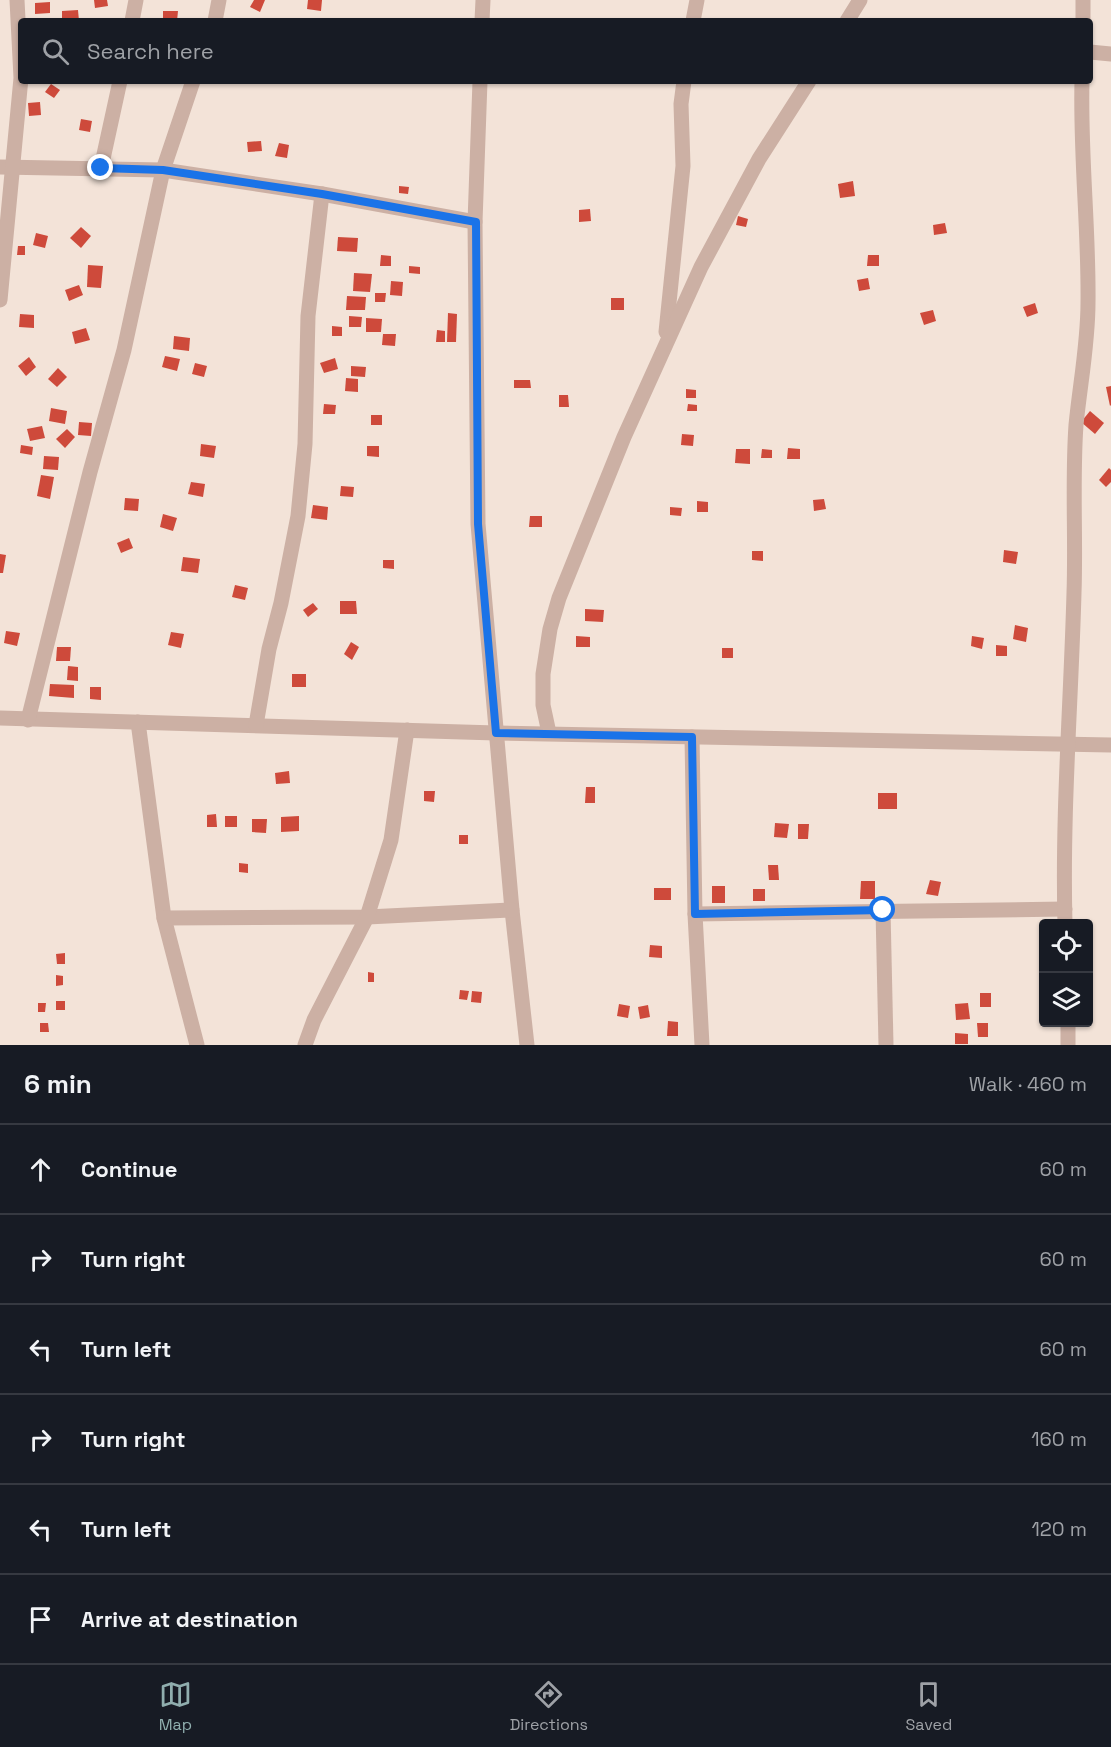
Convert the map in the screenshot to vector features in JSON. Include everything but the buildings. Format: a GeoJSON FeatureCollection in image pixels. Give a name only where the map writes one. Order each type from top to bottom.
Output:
{"type":"FeatureCollection","features":[{"type":"Feature","properties":{"kind":"street"},"geometry":{"type":"LineString","coordinates":[[16,0],[18,31]]}},
{"type":"Feature","properties":{"kind":"street"},"geometry":{"type":"LineString","coordinates":[[133,18],[136,0]]}},
{"type":"Feature","properties":{"kind":"street"},"geometry":{"type":"LineString","coordinates":[[216,18],[219,0]]}},
{"type":"Feature","properties":{"kind":"street"},"geometry":{"type":"LineString","coordinates":[[482,18],[483,0]]}},
{"type":"Feature","properties":{"kind":"street"},"geometry":{"type":"LineString","coordinates":[[694,18],[697,0]]}},
{"type":"Feature","properties":{"kind":"street"},"geometry":{"type":"LineString","coordinates":[[849,18],[860,0]]}},
{"type":"Feature","properties":{"kind":"street"},"geometry":{"type":"LineString","coordinates":[[1083,0],[1083,18]]}},
{"type":"Feature","properties":{"kind":"street"},"geometry":{"type":"LineString","coordinates":[[1093,52],[1111,54]]}},
{"type":"Feature","properties":{"kind":"street"},"geometry":{"type":"LineString","coordinates":[[0,300],[6,167],[20,84]]}},
{"type":"Feature","properties":{"kind":"street"},"geometry":{"type":"LineString","coordinates":[[101,168],[119,84]]}},
{"type":"Feature","properties":{"kind":"street"},"geometry":{"type":"LineString","coordinates":[[28,720],[90,472],[124,350],[163,170],[192,84]]}},
{"type":"Feature","properties":{"kind":"street"},"geometry":{"type":"LineString","coordinates":[[480,84],[476,222],[478,524],[512,910],[527,1045]]}},
{"type":"Feature","properties":{"kind":"street"},"geometry":{"type":"LineString","coordinates":[[665,347],[682,166],[681,104],[684,84]]}},
{"type":"Feature","properties":{"kind":"street"},"geometry":{"type":"LineString","coordinates":[[549,733],[543,705],[543,674],[550,629],[559,598],[624,437],[701,267],[754,169],[807,84]]}},
{"type":"Feature","properties":{"kind":"street"},"geometry":{"type":"LineString","coordinates":[[695,914],[883,910],[1065,916],[1067,742],[1074,592],[1076,425],[1085,361],[1089,303],[1081,123],[1082,84]]}},
{"type":"Feature","properties":{"kind":"street"},"geometry":{"type":"LineString","coordinates":[[6,167],[163,170],[322,194],[476,222]]}},
{"type":"Feature","properties":{"kind":"street"},"geometry":{"type":"LineString","coordinates":[[256,725],[269,649],[281,603],[298,516],[304,444],[308,316],[322,194]]}},
{"type":"Feature","properties":{"kind":"street"},"geometry":{"type":"LineString","coordinates":[[0,718],[496,733],[1067,742],[1111,745]]}},
{"type":"Feature","properties":{"kind":"street"},"geometry":{"type":"LineString","coordinates":[[138,722],[164,918],[197,1045]]}},
{"type":"Feature","properties":{"kind":"street"},"geometry":{"type":"LineString","coordinates":[[305,1045],[314,1020],[367,917],[391,840],[407,730]]}},
{"type":"Feature","properties":{"kind":"street"},"geometry":{"type":"LineString","coordinates":[[692,737],[695,914],[702,1045]]}},
{"type":"Feature","properties":{"kind":"street"},"geometry":{"type":"LineString","coordinates":[[164,918],[367,917],[512,910]]}},
{"type":"Feature","properties":{"kind":"street"},"geometry":{"type":"LineString","coordinates":[[883,910],[886,1045]]}},
{"type":"Feature","properties":{"kind":"street"},"geometry":{"type":"LineString","coordinates":[[1068,1027],[1068,1045]]}},
{"type":"Feature","properties":{"kind":"route"},"geometry":{"type":"LineString","coordinates":[[101,168],[163,170],[322,194],[476,222],[478,524],[496,733],[692,737],[695,914],[883,910]]}}]}
